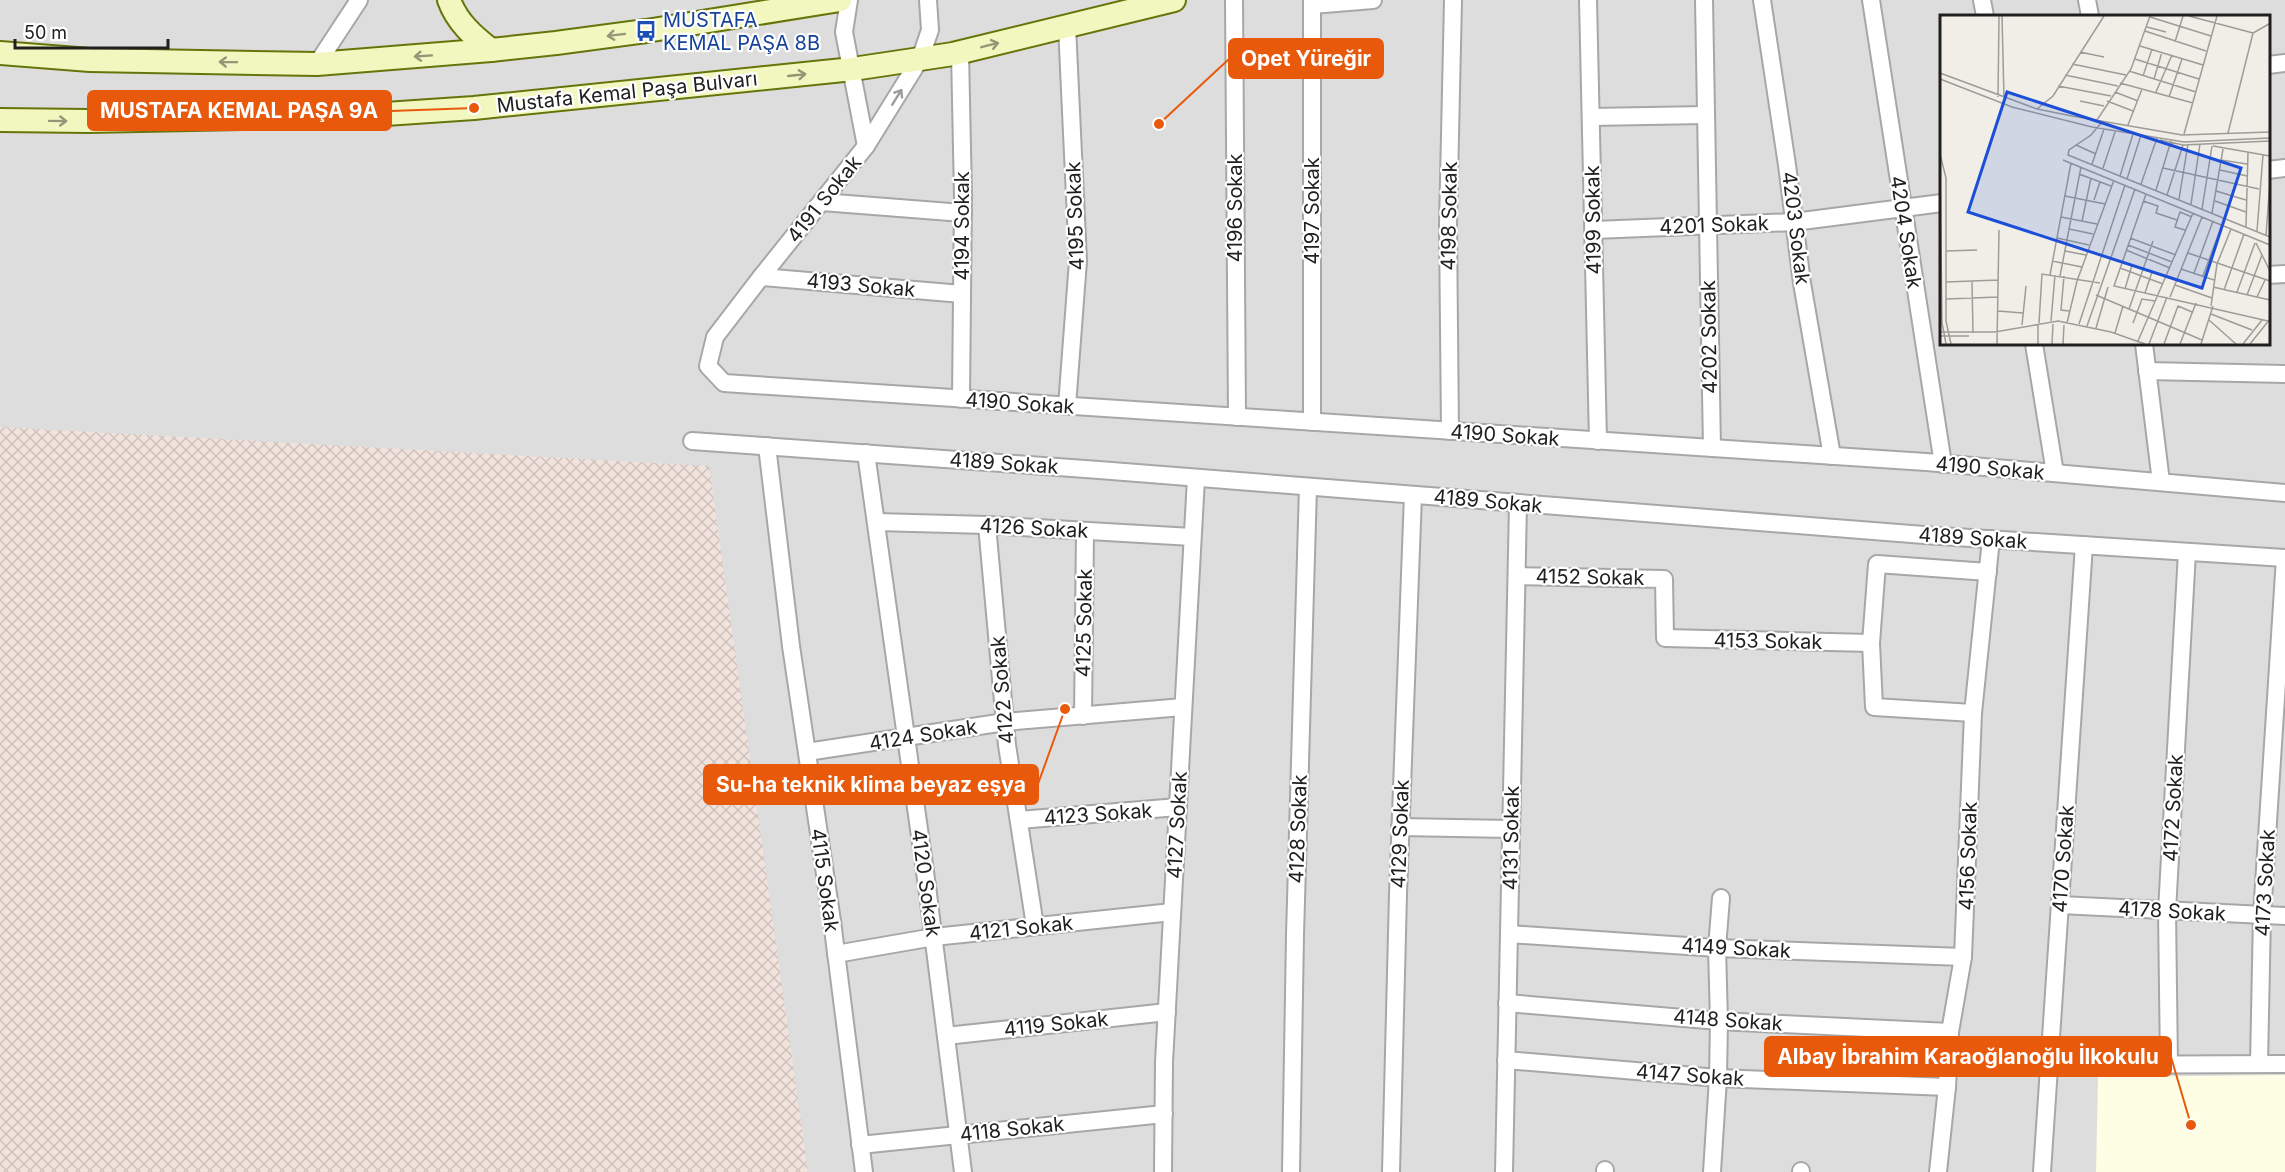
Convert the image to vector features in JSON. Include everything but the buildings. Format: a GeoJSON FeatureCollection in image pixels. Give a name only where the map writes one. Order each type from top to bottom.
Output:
{"type":"FeatureCollection","features":[{"type":"Feature","properties":{"kind":"main road"},"geometry":{"type":"LineString","coordinates":[[449,0],[453,12],[470,33],[492,50]]}},
{"type":"Feature","properties":{"kind":"main road"},"geometry":{"type":"LineString","coordinates":[[0,52],[90,60],[317,64],[492,50],[646,31],[840,0]]}},
{"type":"Feature","properties":{"kind":"main road","name":"Mustafa Kemal Paşa Bulvarı"},"geometry":{"type":"LineString","coordinates":[[0,120],[88,121],[356,116],[474,108],[853,69],[920,59],[960,52],[1174,0]]}},
{"type":"Feature","properties":{"kind":"street"},"geometry":{"type":"LineString","coordinates":[[317,64],[359,0]]}},
{"type":"Feature","properties":{"kind":"street"},"geometry":{"type":"LineString","coordinates":[[849,0],[844,32],[853,69],[866,146]]}},
{"type":"Feature","properties":{"kind":"street","name":"4191 Sokak"},"geometry":{"type":"LineString","coordinates":[[724,383],[708,366],[715,337],[760,277],[866,146],[920,59],[930,30],[928,0]]}},
{"type":"Feature","properties":{"kind":"street","name":"4196 Sokak"},"geometry":{"type":"LineString","coordinates":[[1234,0],[1237,417]]}},
{"type":"Feature","properties":{"kind":"street"},"geometry":{"type":"LineString","coordinates":[[1312,2],[1373,0]]}},
{"type":"Feature","properties":{"kind":"street","name":"4198 Sokak"},"geometry":{"type":"LineString","coordinates":[[1450,431],[1448,225],[1453,0]]}},
{"type":"Feature","properties":{"kind":"street","name":"4199 Sokak"},"geometry":{"type":"LineString","coordinates":[[1588,0],[1598,441]]}},
{"type":"Feature","properties":{"kind":"street","name":"4202 Sokak"},"geometry":{"type":"LineString","coordinates":[[1704,0],[1712,448]]}},
{"type":"Feature","properties":{"kind":"street","name":"4203 Sokak"},"geometry":{"type":"LineString","coordinates":[[1762,0],[1802,283],[1832,456]]}},
{"type":"Feature","properties":{"kind":"street","name":"4204 Sokak"},"geometry":{"type":"LineString","coordinates":[[1871,0],[1943,464]]}},
{"type":"Feature","properties":{"kind":"street"},"geometry":{"type":"LineString","coordinates":[[1982,0],[1985,15]]}},
{"type":"Feature","properties":{"kind":"street"},"geometry":{"type":"LineString","coordinates":[[2088,0],[2090,15]]}},
{"type":"Feature","properties":{"kind":"street","name":"4197 Sokak"},"geometry":{"type":"LineString","coordinates":[[1311,422],[1312,2]]}},
{"type":"Feature","properties":{"kind":"street","name":"4195 Sokak"},"geometry":{"type":"LineString","coordinates":[[1067,26],[1078,261],[1067,406]]}},
{"type":"Feature","properties":{"kind":"street","name":"4194 Sokak"},"geometry":{"type":"LineString","coordinates":[[960,52],[963,213],[961,399]]}},
{"type":"Feature","properties":{"kind":"street"},"geometry":{"type":"LineString","coordinates":[[2270,65],[2285,63]]}},
{"type":"Feature","properties":{"kind":"street"},"geometry":{"type":"LineString","coordinates":[[1591,117],[1705,115]]}},
{"type":"Feature","properties":{"kind":"street"},"geometry":{"type":"LineString","coordinates":[[2270,170],[2285,168]]}},
{"type":"Feature","properties":{"kind":"street"},"geometry":{"type":"LineString","coordinates":[[822,202],[963,213]]}},
{"type":"Feature","properties":{"kind":"street","name":"4201 Sokak"},"geometry":{"type":"LineString","coordinates":[[1594,230],[1794,222],[1940,203]]}},
{"type":"Feature","properties":{"kind":"street"},"geometry":{"type":"LineString","coordinates":[[2270,275],[2285,274]]}},
{"type":"Feature","properties":{"kind":"street","name":"4193 Sokak"},"geometry":{"type":"LineString","coordinates":[[760,277],[962,294]]}},
{"type":"Feature","properties":{"kind":"street"},"geometry":{"type":"LineString","coordinates":[[2034,345],[2055,473]]}},
{"type":"Feature","properties":{"kind":"street"},"geometry":{"type":"LineString","coordinates":[[2144,345],[2161,482]]}},
{"type":"Feature","properties":{"kind":"street"},"geometry":{"type":"LineString","coordinates":[[2147,371],[2285,374]]}},
{"type":"Feature","properties":{"kind":"street","name":"4190 Sokak"},"geometry":{"type":"LineString","coordinates":[[724,383],[1832,456],[2285,492]]}},
{"type":"Feature","properties":{"kind":"street","name":"4189 Sokak"},"geometry":{"type":"LineString","coordinates":[[692,441],[1991,539],[2285,558]]}},
{"type":"Feature","properties":{"kind":"street","name":"4115 Sokak"},"geometry":{"type":"LineString","coordinates":[[767,446],[791,646],[836,954],[864,1172]]}},
{"type":"Feature","properties":{"kind":"street","name":"4120 Sokak"},"geometry":{"type":"LineString","coordinates":[[866,453],[934,937],[963,1172]]}},
{"type":"Feature","properties":{"kind":"street","name":"4127 Sokak"},"geometry":{"type":"LineString","coordinates":[[1163,1172],[1167,1012],[1196,478]]}},
{"type":"Feature","properties":{"kind":"street","name":"4128 Sokak"},"geometry":{"type":"LineString","coordinates":[[1291,1172],[1308,486]]}},
{"type":"Feature","properties":{"kind":"street","name":"4129 Sokak"},"geometry":{"type":"LineString","coordinates":[[1391,1172],[1400,827],[1413,495]]}},
{"type":"Feature","properties":{"kind":"street","name":"4131 Sokak"},"geometry":{"type":"LineString","coordinates":[[1504,1172],[1518,504]]}},
{"type":"Feature","properties":{"kind":"street","name":"4126 Sokak"},"geometry":{"type":"LineString","coordinates":[[876,522],[987,525],[1192,537]]}},
{"type":"Feature","properties":{"kind":"street","name":"4122 Sokak"},"geometry":{"type":"LineString","coordinates":[[987,525],[1005,722],[1035,926]]}},
{"type":"Feature","properties":{"kind":"street","name":"4125 Sokak"},"geometry":{"type":"LineString","coordinates":[[1083,716],[1085,531]]}},
{"type":"Feature","properties":{"kind":"street","name":"4156 Sokak"},"geometry":{"type":"LineString","coordinates":[[1938,1172],[1950,1032],[1963,957],[1974,713],[1991,539]]}},
{"type":"Feature","properties":{"kind":"street","name":"4170 Sokak"},"geometry":{"type":"LineString","coordinates":[[2042,1172],[2084,545]]}},
{"type":"Feature","properties":{"kind":"street","name":"4172 Sokak"},"geometry":{"type":"LineString","coordinates":[[2169,1065],[2168,911],[2187,552]]}},
{"type":"Feature","properties":{"kind":"street","name":"4173 Sokak"},"geometry":{"type":"LineString","coordinates":[[2259,1064],[2262,915],[2285,558]]}},
{"type":"Feature","properties":{"kind":"street"},"geometry":{"type":"LineString","coordinates":[[1974,713],[1874,707],[1871,643],[1877,564],[1988,572]]}},
{"type":"Feature","properties":{"kind":"street","name":"4152 Sokak"},"geometry":{"type":"LineString","coordinates":[[1516,576],[1664,579],[1665,638]]}},
{"type":"Feature","properties":{"kind":"street","name":"4153 Sokak"},"geometry":{"type":"LineString","coordinates":[[1665,638],[1871,643]]}},
{"type":"Feature","properties":{"kind":"street","name":"4124 Sokak"},"geometry":{"type":"LineString","coordinates":[[807,752],[1005,722],[1184,707]]}},
{"type":"Feature","properties":{"kind":"street","name":"4123 Sokak"},"geometry":{"type":"LineString","coordinates":[[1019,820],[1178,807]]}},
{"type":"Feature","properties":{"kind":"street"},"geometry":{"type":"LineString","coordinates":[[1400,827],[1511,829]]}},
{"type":"Feature","properties":{"kind":"street"},"geometry":{"type":"LineString","coordinates":[[1712,1172],[1718,1078],[1718,948],[1721,898]]}},
{"type":"Feature","properties":{"kind":"street","name":"4178 Sokak"},"geometry":{"type":"LineString","coordinates":[[2060,905],[2285,916]]}},
{"type":"Feature","properties":{"kind":"street","name":"4121 Sokak"},"geometry":{"type":"LineString","coordinates":[[836,954],[934,937],[1172,912]]}},
{"type":"Feature","properties":{"kind":"street","name":"4149 Sokak"},"geometry":{"type":"LineString","coordinates":[[1509,934],[1718,948],[1963,957]]}},
{"type":"Feature","properties":{"kind":"street","name":"4148 Sokak"},"geometry":{"type":"LineString","coordinates":[[1507,1003],[1719,1021],[1950,1032]]}},
{"type":"Feature","properties":{"kind":"street","name":"4119 Sokak"},"geometry":{"type":"LineString","coordinates":[[946,1036],[1167,1012]]}},
{"type":"Feature","properties":{"kind":"street","name":"4147 Sokak"},"geometry":{"type":"LineString","coordinates":[[1506,1059],[1718,1078],[1947,1087]]}},
{"type":"Feature","properties":{"kind":"street"},"geometry":{"type":"LineString","coordinates":[[2049,1065],[2285,1064]]}},
{"type":"Feature","properties":{"kind":"street","name":"4118 Sokak"},"geometry":{"type":"LineString","coordinates":[[860,1146],[1164,1114]]}},
{"type":"Feature","properties":{"kind":"shaded area"},"geometry":{"type":"Polygon","coordinates":[[[0,0],[2285,0],[2285,1172],[0,1172],[0,0]]]}},
{"type":"Feature","properties":{"kind":"shaded area"},"geometry":{"type":"Polygon","coordinates":[[[0,427],[709,466],[808,1172],[0,1172],[0,427]]]}},
{"type":"Feature","properties":{"kind":"shaded area"},"geometry":{"type":"Polygon","coordinates":[[[2285,1075],[2285,1172],[2096,1172],[2098,1077],[2285,1075]]]}},
{"type":"Feature","properties":{"kind":"place","name":"MUSTAFA KEMAL PAŞA 8B"},"geometry":{"type":"Point","coordinates":[646,31]}},
{"type":"Feature","properties":{"kind":"place","name":"MUSTAFA KEMAL PAŞA 9A"},"geometry":{"type":"Point","coordinates":[474,108]}},
{"type":"Feature","properties":{"kind":"place","name":"Opet Yüreğir"},"geometry":{"type":"Point","coordinates":[1159,124]}},
{"type":"Feature","properties":{"kind":"place","name":"Su-ha teknik klima beyaz eşya"},"geometry":{"type":"Point","coordinates":[1065,709]}},
{"type":"Feature","properties":{"kind":"place","name":"Albay İbrahim Karaoğlanoğlu İlkokulu"},"geometry":{"type":"Point","coordinates":[2191,1125]}}]}
